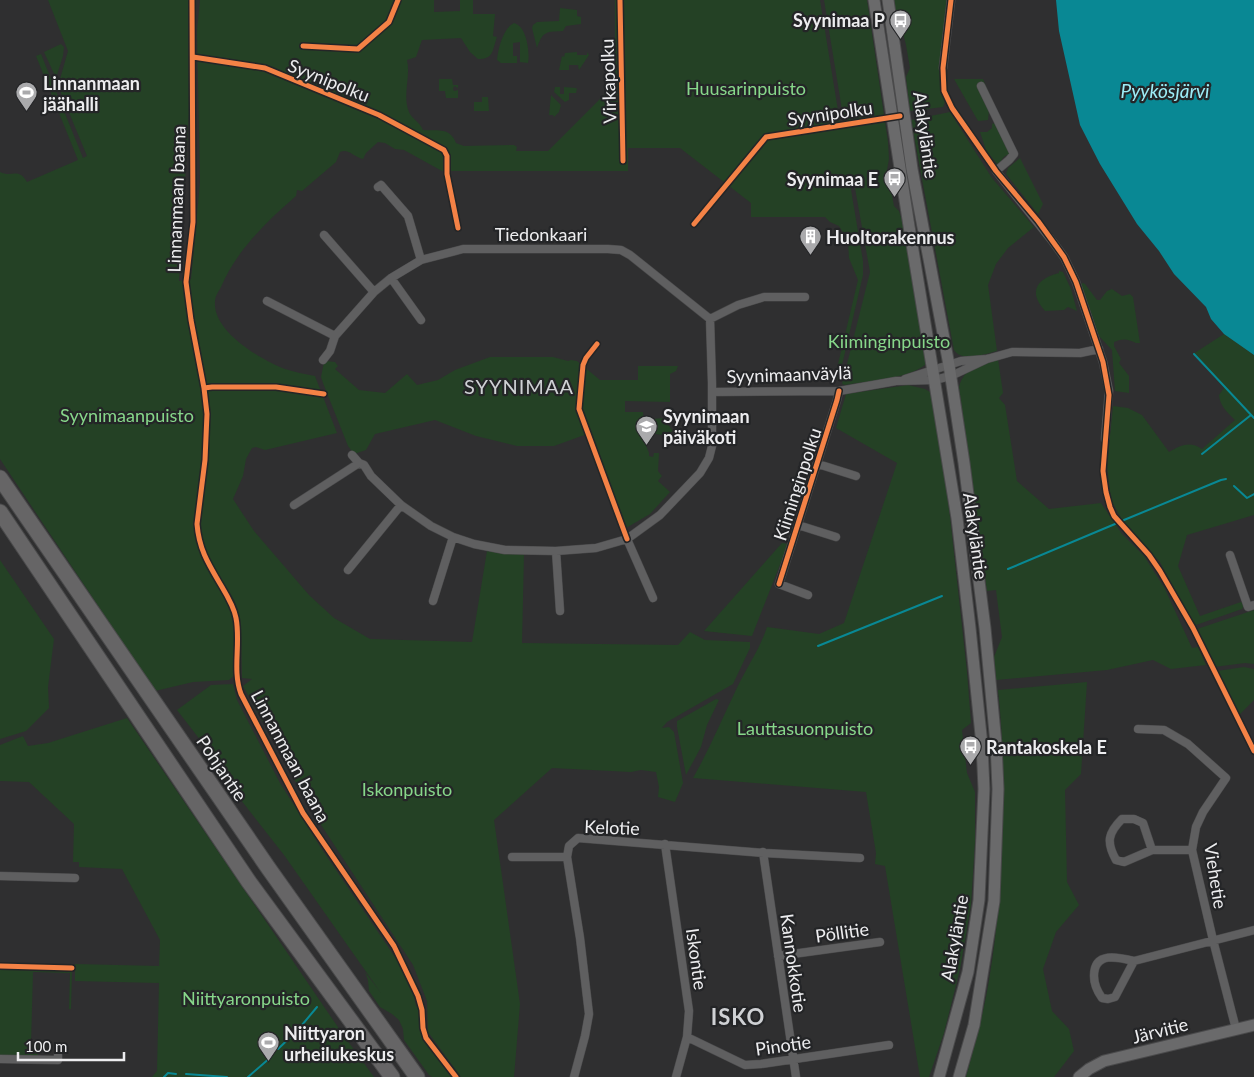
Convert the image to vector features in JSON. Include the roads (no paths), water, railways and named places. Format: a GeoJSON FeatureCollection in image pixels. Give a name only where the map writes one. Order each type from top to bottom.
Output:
{"type":"FeatureCollection","features":[{"type":"Feature","properties":{"kind":"highway","name":"Pohjantie"},"geometry":{"type":"LineString","coordinates":[[0,478],[269,870],[417,1077]]}},
{"type":"Feature","properties":{"kind":"highway"},"geometry":{"type":"LineString","coordinates":[[0,512],[249,882],[392,1077]]}},
{"type":"Feature","properties":{"kind":"main road","name":"Alakyläntie"},"geometry":{"type":"LineString","coordinates":[[874,0],[957,518],[980,727],[984,789],[979,900],[968,972],[939,1077]]}},
{"type":"Feature","properties":{"kind":"main road","name":"Alakyläntie"},"geometry":{"type":"LineString","coordinates":[[888,0],[912,169],[950,371],[964,463],[985,628],[996,744],[998,789],[994,901],[974,1025],[959,1077]]}},
{"type":"Feature","properties":{"kind":"main road","name":"Järvitie"},"geometry":{"type":"LineString","coordinates":[[1079,1077],[1104,1061],[1254,1024]]}},
{"type":"Feature","properties":{"kind":"street"},"geometry":{"type":"LineString","coordinates":[[943,68],[951,0]]}},
{"type":"Feature","properties":{"kind":"street"},"geometry":{"type":"LineString","coordinates":[[981,86],[1014,154],[996,171],[1038,221],[1064,257],[1076,282],[1103,362],[1109,392],[1105,439]]}},
{"type":"Feature","properties":{"kind":"street"},"geometry":{"type":"LineString","coordinates":[[378,187],[381,185],[408,216],[421,260]]}},
{"type":"Feature","properties":{"kind":"street"},"geometry":{"type":"LineString","coordinates":[[324,235],[374,292]]}},
{"type":"Feature","properties":{"kind":"street","name":"Tiedonkaari"},"geometry":{"type":"LineString","coordinates":[[324,360],[330,351],[335,336],[374,292],[391,278],[421,260],[462,249],[571,248],[621,250],[655,274],[710,320]]}},
{"type":"Feature","properties":{"kind":"street"},"geometry":{"type":"LineString","coordinates":[[391,278],[421,320]]}},
{"type":"Feature","properties":{"kind":"street"},"geometry":{"type":"LineString","coordinates":[[352,455],[364,465],[371,476],[400,506],[431,526],[453,537],[474,544],[505,550],[556,551],[596,548],[627,539],[660,515],[700,474],[706,464],[712,446],[710,320],[738,305],[764,296],[805,297]]}},
{"type":"Feature","properties":{"kind":"street"},"geometry":{"type":"LineString","coordinates":[[267,301],[335,336]]}},
{"type":"Feature","properties":{"kind":"street","name":"Syynimaanväylä"},"geometry":{"type":"LineString","coordinates":[[712,392],[838,390],[934,375],[950,371],[961,361],[986,359],[1012,352],[1080,353],[1099,349]]}},
{"type":"Feature","properties":{"kind":"street","name":"Kiiminginpolku"},"geometry":{"type":"LineString","coordinates":[[808,595],[779,584],[818,464],[837,400],[838,390]]}},
{"type":"Feature","properties":{"kind":"street"},"geometry":{"type":"LineString","coordinates":[[294,505],[359,462]]}},
{"type":"Feature","properties":{"kind":"street","name":"Kiiminginpolku"},"geometry":{"type":"LineString","coordinates":[[818,464],[856,476]]}},
{"type":"Feature","properties":{"kind":"street"},"geometry":{"type":"LineString","coordinates":[[348,570],[400,506]]}},
{"type":"Feature","properties":{"kind":"street","name":"Kiiminginpolku"},"geometry":{"type":"LineString","coordinates":[[798,525],[836,537]]}},
{"type":"Feature","properties":{"kind":"street"},"geometry":{"type":"LineString","coordinates":[[433,601],[453,537]]}},
{"type":"Feature","properties":{"kind":"street"},"geometry":{"type":"LineString","coordinates":[[627,539],[653,598]]}},
{"type":"Feature","properties":{"kind":"street"},"geometry":{"type":"LineString","coordinates":[[556,551],[560,611]]}},
{"type":"Feature","properties":{"kind":"street"},"geometry":{"type":"LineString","coordinates":[[1230,554],[1248,607],[1254,606]]}},
{"type":"Feature","properties":{"kind":"street","name":"Viehetie"},"geometry":{"type":"LineString","coordinates":[[1138,729],[1164,730],[1188,744],[1226,778],[1203,812],[1196,827],[1192,850],[1236,1029]]}},
{"type":"Feature","properties":{"kind":"street"},"geometry":{"type":"LineString","coordinates":[[1152,850],[1143,823],[1134,819],[1122,819],[1112,829],[1109,841],[1116,860],[1124,862],[1152,850],[1192,850]]}},
{"type":"Feature","properties":{"kind":"street","name":"Kelotie"},"geometry":{"type":"LineString","coordinates":[[567,857],[569,846],[578,838],[860,858]]}},
{"type":"Feature","properties":{"kind":"street","name":"Iskontie"},"geometry":{"type":"LineString","coordinates":[[665,844],[688,1004],[687,1037],[676,1077]]}},
{"type":"Feature","properties":{"kind":"street","name":"Kannokkotie"},"geometry":{"type":"LineString","coordinates":[[763,852],[796,1077]]}},
{"type":"Feature","properties":{"kind":"street"},"geometry":{"type":"LineString","coordinates":[[512,857],[567,857],[580,938],[589,1014],[574,1077]]}},
{"type":"Feature","properties":{"kind":"street"},"geometry":{"type":"LineString","coordinates":[[0,876],[75,878]]}},
{"type":"Feature","properties":{"kind":"street"},"geometry":{"type":"LineString","coordinates":[[1134,961],[1115,996],[1108,999],[1102,998],[1094,982],[1094,970],[1097,963],[1103,958],[1112,957],[1134,961],[1254,930]]}},
{"type":"Feature","properties":{"kind":"street","name":"Pöllitie"},"geometry":{"type":"LineString","coordinates":[[778,956],[880,942]]}},
{"type":"Feature","properties":{"kind":"street","name":"Pinotie"},"geometry":{"type":"LineString","coordinates":[[687,1037],[744,1065],[794,1060],[889,1045]]}},
{"type":"Feature","properties":{"kind":"street"},"geometry":{"type":"LineString","coordinates":[[0,1059],[58,1060],[58,1055]]}},
{"type":"Feature","properties":{"kind":"water","name":"Pyykösjärvi"},"geometry":{"type":"Polygon","coordinates":[[[1056,0],[1254,0],[1254,355],[1224,334],[1211,319],[1206,307],[1174,274],[1159,251],[1137,224],[1100,164],[1080,125],[1059,31],[1056,0]]]}},
{"type":"Feature","properties":{"kind":"waterway"},"geometry":{"type":"LineString","coordinates":[[1194,354],[1254,418]]}},
{"type":"Feature","properties":{"kind":"waterway"},"geometry":{"type":"LineString","coordinates":[[1202,454],[1251,415]]}},
{"type":"Feature","properties":{"kind":"waterway"},"geometry":{"type":"LineString","coordinates":[[1124,520],[1226,479]]}},
{"type":"Feature","properties":{"kind":"waterway"},"geometry":{"type":"LineString","coordinates":[[1234,486],[1247,498],[1254,494]]}},
{"type":"Feature","properties":{"kind":"waterway"},"geometry":{"type":"LineString","coordinates":[[1008,569],[1115,524]]}},
{"type":"Feature","properties":{"kind":"waterway"},"geometry":{"type":"LineString","coordinates":[[818,646],[942,596]]}},
{"type":"Feature","properties":{"kind":"waterway"},"geometry":{"type":"LineString","coordinates":[[302,1025],[317,1007]]}},
{"type":"Feature","properties":{"kind":"waterway"},"geometry":{"type":"LineString","coordinates":[[278,1049],[300,1028]]}},
{"type":"Feature","properties":{"kind":"waterway"},"geometry":{"type":"LineString","coordinates":[[248,1077],[271,1057]]}},
{"type":"Feature","properties":{"kind":"waterway"},"geometry":{"type":"LineString","coordinates":[[164,1077],[168,1073],[176,1074]]}},
{"type":"Feature","properties":{"kind":"waterway"},"geometry":{"type":"LineString","coordinates":[[186,1074],[227,1077]]}},
{"type":"Feature","properties":{"kind":"place","name":"Syynimaa P"},"geometry":{"type":"Point","coordinates":[901,39]}},
{"type":"Feature","properties":{"kind":"place","name":"Linnanmaan jäähalli"},"geometry":{"type":"Point","coordinates":[27,112]}},
{"type":"Feature","properties":{"kind":"place","name":"Syynimaa E"},"geometry":{"type":"Point","coordinates":[894,198]}},
{"type":"Feature","properties":{"kind":"place","name":"Huoltorakennus"},"geometry":{"type":"Point","coordinates":[810,256]}},
{"type":"Feature","properties":{"kind":"place","name":"Syynimaan päiväkoti"},"geometry":{"type":"Point","coordinates":[647,445]}},
{"type":"Feature","properties":{"kind":"place","name":"Rantakoskela E"},"geometry":{"type":"Point","coordinates":[970,766]}},
{"type":"Feature","properties":{"kind":"place","name":"Niittyaron urheilukeskus"},"geometry":{"type":"Point","coordinates":[268,1062]}},
{"type":"Feature","properties":{"kind":"district","name":"SYYNIMAA"},"geometry":{"type":"Point","coordinates":[519,386]}},
{"type":"Feature","properties":{"kind":"district","name":"ISKO"},"geometry":{"type":"Point","coordinates":[738,1016]}},
{"type":"Feature","properties":{"kind":"park label","name":"Huusarinpuisto"},"geometry":{"type":"Point","coordinates":[746,88]}},
{"type":"Feature","properties":{"kind":"park label","name":"Kiiminginpuisto"},"geometry":{"type":"Point","coordinates":[889,341]}},
{"type":"Feature","properties":{"kind":"park label","name":"Syynimaanpuisto"},"geometry":{"type":"Point","coordinates":[127,415]}},
{"type":"Feature","properties":{"kind":"park label","name":"Lauttasuonpuisto"},"geometry":{"type":"Point","coordinates":[805,728]}},
{"type":"Feature","properties":{"kind":"park label","name":"Iskonpuisto"},"geometry":{"type":"Point","coordinates":[407,789]}},
{"type":"Feature","properties":{"kind":"park label","name":"Niittyaronpuisto"},"geometry":{"type":"Point","coordinates":[246,998]}}]}
